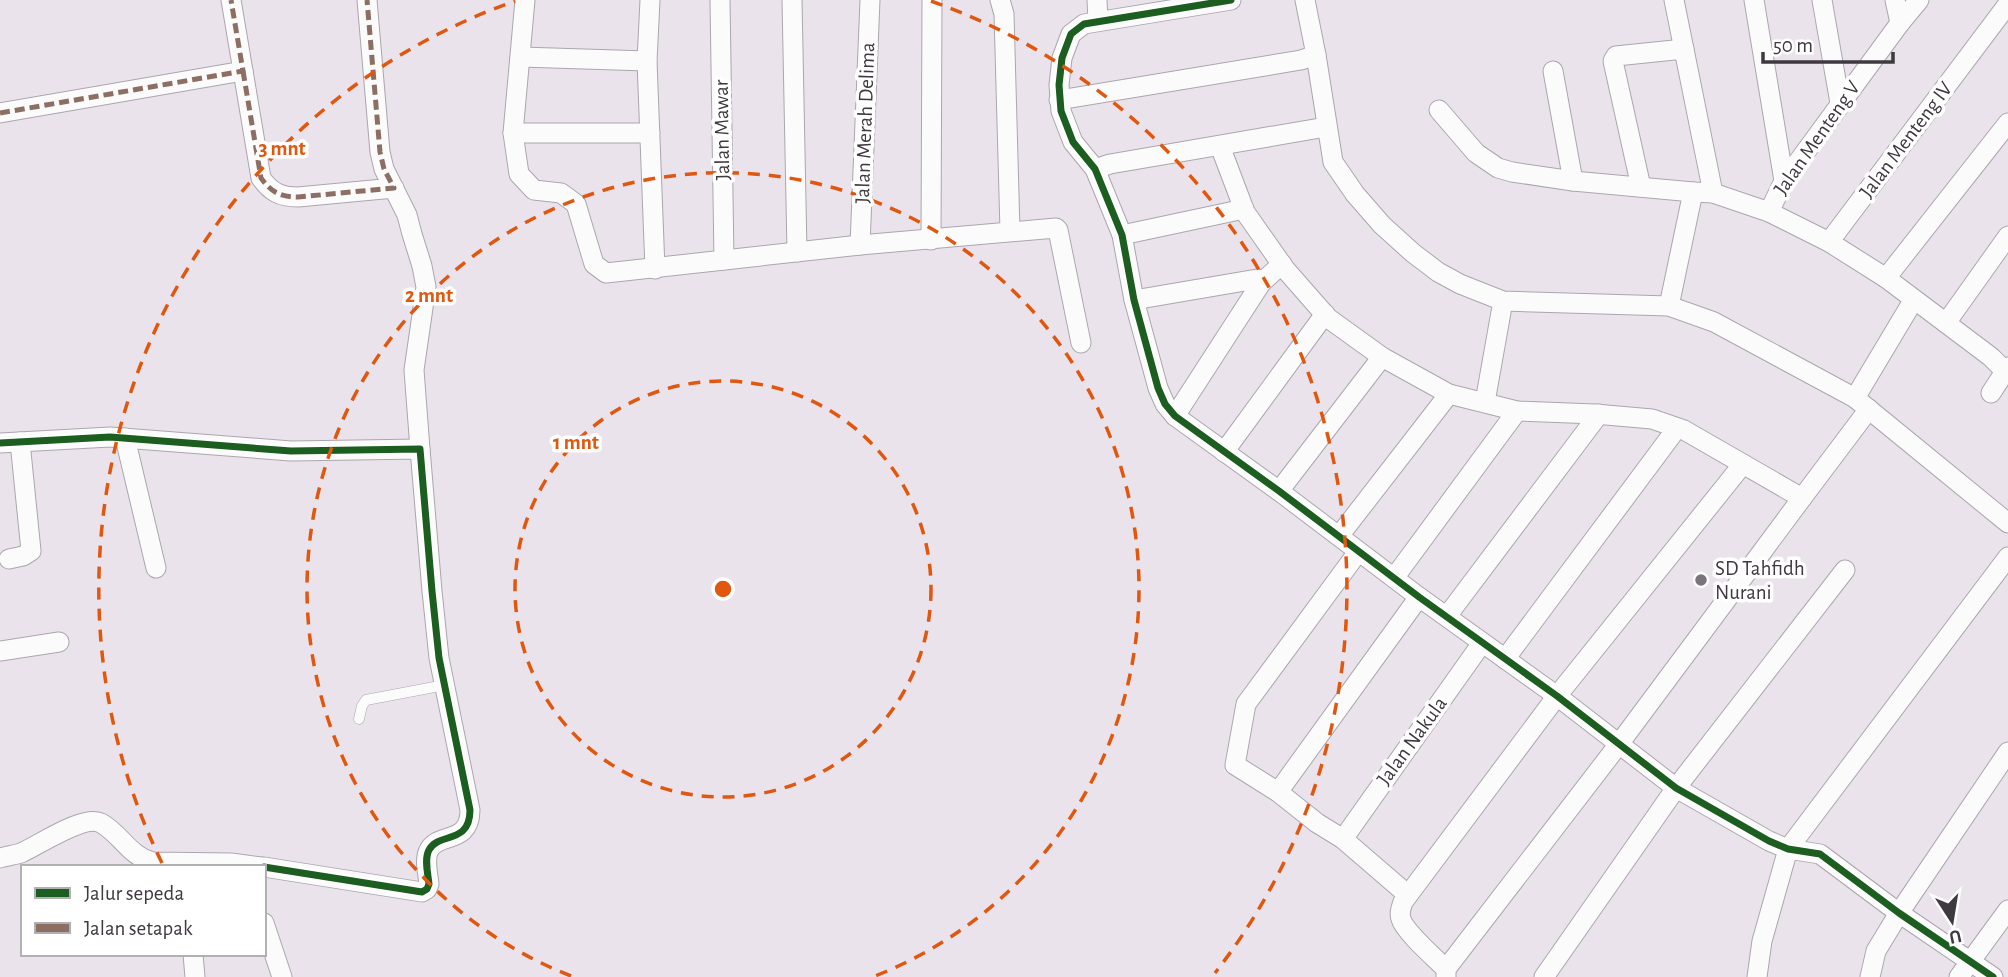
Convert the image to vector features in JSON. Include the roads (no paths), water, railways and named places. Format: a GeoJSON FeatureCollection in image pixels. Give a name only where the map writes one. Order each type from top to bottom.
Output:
{"type":"FeatureCollection","features":[{"type":"Feature","properties":{"kind":"street"},"geometry":{"type":"LineString","coordinates":[[231,0],[261,177],[267,187],[276,194],[298,197],[394,188]]}},
{"type":"Feature","properties":{"kind":"street"},"geometry":{"type":"LineString","coordinates":[[266,867],[417,892],[427,889],[429,884],[428,851],[432,846],[462,831],[470,818],[435,625],[420,449],[414,370],[426,287],[407,215],[384,169],[380,152],[367,0]]}},
{"type":"Feature","properties":{"kind":"street"},"geometry":{"type":"LineString","coordinates":[[525,0],[513,133],[519,174],[534,190],[561,192],[576,204],[594,264],[606,273],[860,245],[1056,228],[1081,343]]}},
{"type":"Feature","properties":{"kind":"street"},"geometry":{"type":"LineString","coordinates":[[650,0],[647,61],[654,269]]}},
{"type":"Feature","properties":{"kind":"street","name":"Jalan Mawar"},"geometry":{"type":"LineString","coordinates":[[720,0],[724,260]]}},
{"type":"Feature","properties":{"kind":"street"},"geometry":{"type":"LineString","coordinates":[[792,0],[797,252]]}},
{"type":"Feature","properties":{"kind":"street","name":"Jalan Merah Delima"},"geometry":{"type":"LineString","coordinates":[[860,245],[870,0]]}},
{"type":"Feature","properties":{"kind":"street"},"geometry":{"type":"LineString","coordinates":[[930,240],[932,0]]}},
{"type":"Feature","properties":{"kind":"street"},"geometry":{"type":"LineString","coordinates":[[1000,0],[1004,14],[1010,231]]}},
{"type":"Feature","properties":{"kind":"street"},"geometry":{"type":"LineString","coordinates":[[1097,0],[1098,21]]}},
{"type":"Feature","properties":{"kind":"street"},"geometry":{"type":"LineString","coordinates":[[1231,0],[1084,24],[1071,34],[1062,58],[1059,100],[1065,121],[1073,142],[1095,169],[1122,234],[1134,300],[1158,388],[1165,404],[1175,416],[1557,696],[1676,788],[1769,841],[1788,849],[1820,855],[1899,913],[1965,969],[1993,977]]}},
{"type":"Feature","properties":{"kind":"street"},"geometry":{"type":"LineString","coordinates":[[1305,0],[1333,162],[1355,194],[1382,225],[1438,272],[1503,301],[1669,306],[1714,322],[1862,404],[2008,523]]}},
{"type":"Feature","properties":{"kind":"street"},"geometry":{"type":"LineString","coordinates":[[1669,306],[1703,193],[1684,49],[1674,0]]}},
{"type":"Feature","properties":{"kind":"street"},"geometry":{"type":"LineString","coordinates":[[1754,0],[1784,181]]}},
{"type":"Feature","properties":{"kind":"street"},"geometry":{"type":"LineString","coordinates":[[1822,0],[1840,103]]}},
{"type":"Feature","properties":{"kind":"street"},"geometry":{"type":"LineString","coordinates":[[1895,0],[1900,23]]}},
{"type":"Feature","properties":{"kind":"street","name":"Jalan Menteng V"},"geometry":{"type":"LineString","coordinates":[[1769,212],[1784,181],[1919,0]]}},
{"type":"Feature","properties":{"kind":"street","name":"Jalan Menteng IV"},"geometry":{"type":"LineString","coordinates":[[1829,242],[2008,4]]}},
{"type":"Feature","properties":{"kind":"street"},"geometry":{"type":"LineString","coordinates":[[1641,187],[1613,61],[1616,56],[1684,49]]}},
{"type":"Feature","properties":{"kind":"street"},"geometry":{"type":"LineString","coordinates":[[1059,100],[1301,60],[1316,55]]}},
{"type":"Feature","properties":{"kind":"street"},"geometry":{"type":"LineString","coordinates":[[521,57],[647,61]]}},
{"type":"Feature","properties":{"kind":"street"},"geometry":{"type":"LineString","coordinates":[[0,113],[243,71]]}},
{"type":"Feature","properties":{"kind":"street"},"geometry":{"type":"LineString","coordinates":[[1553,71],[1573,181]]}},
{"type":"Feature","properties":{"kind":"street"},"geometry":{"type":"LineString","coordinates":[[1439,110],[1476,153],[1498,167],[1512,172],[1573,181],[1703,193],[1769,212],[1829,242],[1886,278],[1913,301],[2007,369],[1991,393]]}},
{"type":"Feature","properties":{"kind":"street"},"geometry":{"type":"LineString","coordinates":[[1886,278],[2008,123]]}},
{"type":"Feature","properties":{"kind":"street"},"geometry":{"type":"LineString","coordinates":[[1095,169],[1110,164],[1326,127]]}},
{"type":"Feature","properties":{"kind":"street"},"geometry":{"type":"LineString","coordinates":[[513,133],[650,133]]}},
{"type":"Feature","properties":{"kind":"street"},"geometry":{"type":"LineString","coordinates":[[1220,146],[1251,223],[1282,264],[1325,314],[1382,357],[1449,394],[1517,411],[1652,419],[1677,428],[1802,498]]}},
{"type":"Feature","properties":{"kind":"street"},"geometry":{"type":"LineString","coordinates":[[1122,234],[1244,209]]}},
{"type":"Feature","properties":{"kind":"street"},"geometry":{"type":"LineString","coordinates":[[1946,323],[2008,236]]}},
{"type":"Feature","properties":{"kind":"street"},"geometry":{"type":"LineString","coordinates":[[1175,416],[1261,283],[1282,264]]}},
{"type":"Feature","properties":{"kind":"street"},"geometry":{"type":"LineString","coordinates":[[1134,300],[1258,279],[1261,283]]}},
{"type":"Feature","properties":{"kind":"street"},"geometry":{"type":"LineString","coordinates":[[1485,402],[1503,301]]}},
{"type":"Feature","properties":{"kind":"street"},"geometry":{"type":"LineString","coordinates":[[1743,464],[1557,696],[1403,902],[1400,911],[1405,928],[1446,973],[1802,498],[1862,404],[1913,301]]}},
{"type":"Feature","properties":{"kind":"street"},"geometry":{"type":"LineString","coordinates":[[1224,452],[1325,314]]}},
{"type":"Feature","properties":{"kind":"street"},"geometry":{"type":"LineString","coordinates":[[1279,492],[1382,357]]}},
{"type":"Feature","properties":{"kind":"street"},"geometry":{"type":"LineString","coordinates":[[1339,536],[1449,394]]}},
{"type":"Feature","properties":{"kind":"street"},"geometry":{"type":"LineString","coordinates":[[1394,578],[1517,411]]}},
{"type":"Feature","properties":{"kind":"street"},"geometry":{"type":"LineString","coordinates":[[1447,616],[1599,414]]}},
{"type":"Feature","properties":{"kind":"street"},"geometry":{"type":"LineString","coordinates":[[1505,659],[1677,428]]}},
{"type":"Feature","properties":{"kind":"street"},"geometry":{"type":"LineString","coordinates":[[0,443],[125,438],[291,451],[420,449]]}},
{"type":"Feature","properties":{"kind":"street"},"geometry":{"type":"LineString","coordinates":[[125,438],[156,568]]}},
{"type":"Feature","properties":{"kind":"street"},"geometry":{"type":"LineString","coordinates":[[9,559],[31,551],[20,442]]}},
{"type":"Feature","properties":{"kind":"street"},"geometry":{"type":"LineString","coordinates":[[1358,552],[1246,704],[1235,765],[1343,839],[1408,895]]}},
{"type":"Feature","properties":{"kind":"street"},"geometry":{"type":"LineString","coordinates":[[1757,977],[1762,941],[1788,849],[2008,557]]}},
{"type":"Feature","properties":{"kind":"street"},"geometry":{"type":"LineString","coordinates":[[1544,977],[1676,788],[1845,570]]}},
{"type":"Feature","properties":{"kind":"street"},"geometry":{"type":"LineString","coordinates":[[1278,792],[1419,597]]}},
{"type":"Feature","properties":{"kind":"street"},"geometry":{"type":"LineString","coordinates":[[0,651],[59,642]]}},
{"type":"Feature","properties":{"kind":"street","name":"Jalan Nakula"},"geometry":{"type":"LineString","coordinates":[[1343,839],[1482,643]]}},
{"type":"Feature","properties":{"kind":"street"},"geometry":{"type":"LineString","coordinates":[[1870,977],[1876,951],[1899,913],[2008,752]]}},
{"type":"Feature","properties":{"kind":"street"},"geometry":{"type":"LineString","coordinates":[[0,858],[18,854],[91,821],[100,822],[144,860],[231,865]]}},
{"type":"Feature","properties":{"kind":"street"},"geometry":{"type":"LineString","coordinates":[[1965,969],[2008,910]]}},
{"type":"Feature","properties":{"kind":"street"},"geometry":{"type":"LineString","coordinates":[[266,929],[282,977]]}},
{"type":"Feature","properties":{"kind":"street"},"geometry":{"type":"LineString","coordinates":[[193,956],[195,977]]}},
{"type":"Feature","properties":{"kind":"lane"},"geometry":{"type":"LineString","coordinates":[[359,719],[366,700],[445,685]]}},
{"type":"Feature","properties":{"kind":"place","name":"SD Tahfidh Nurani"},"geometry":{"type":"Point","coordinates":[1701,580]}}]}
